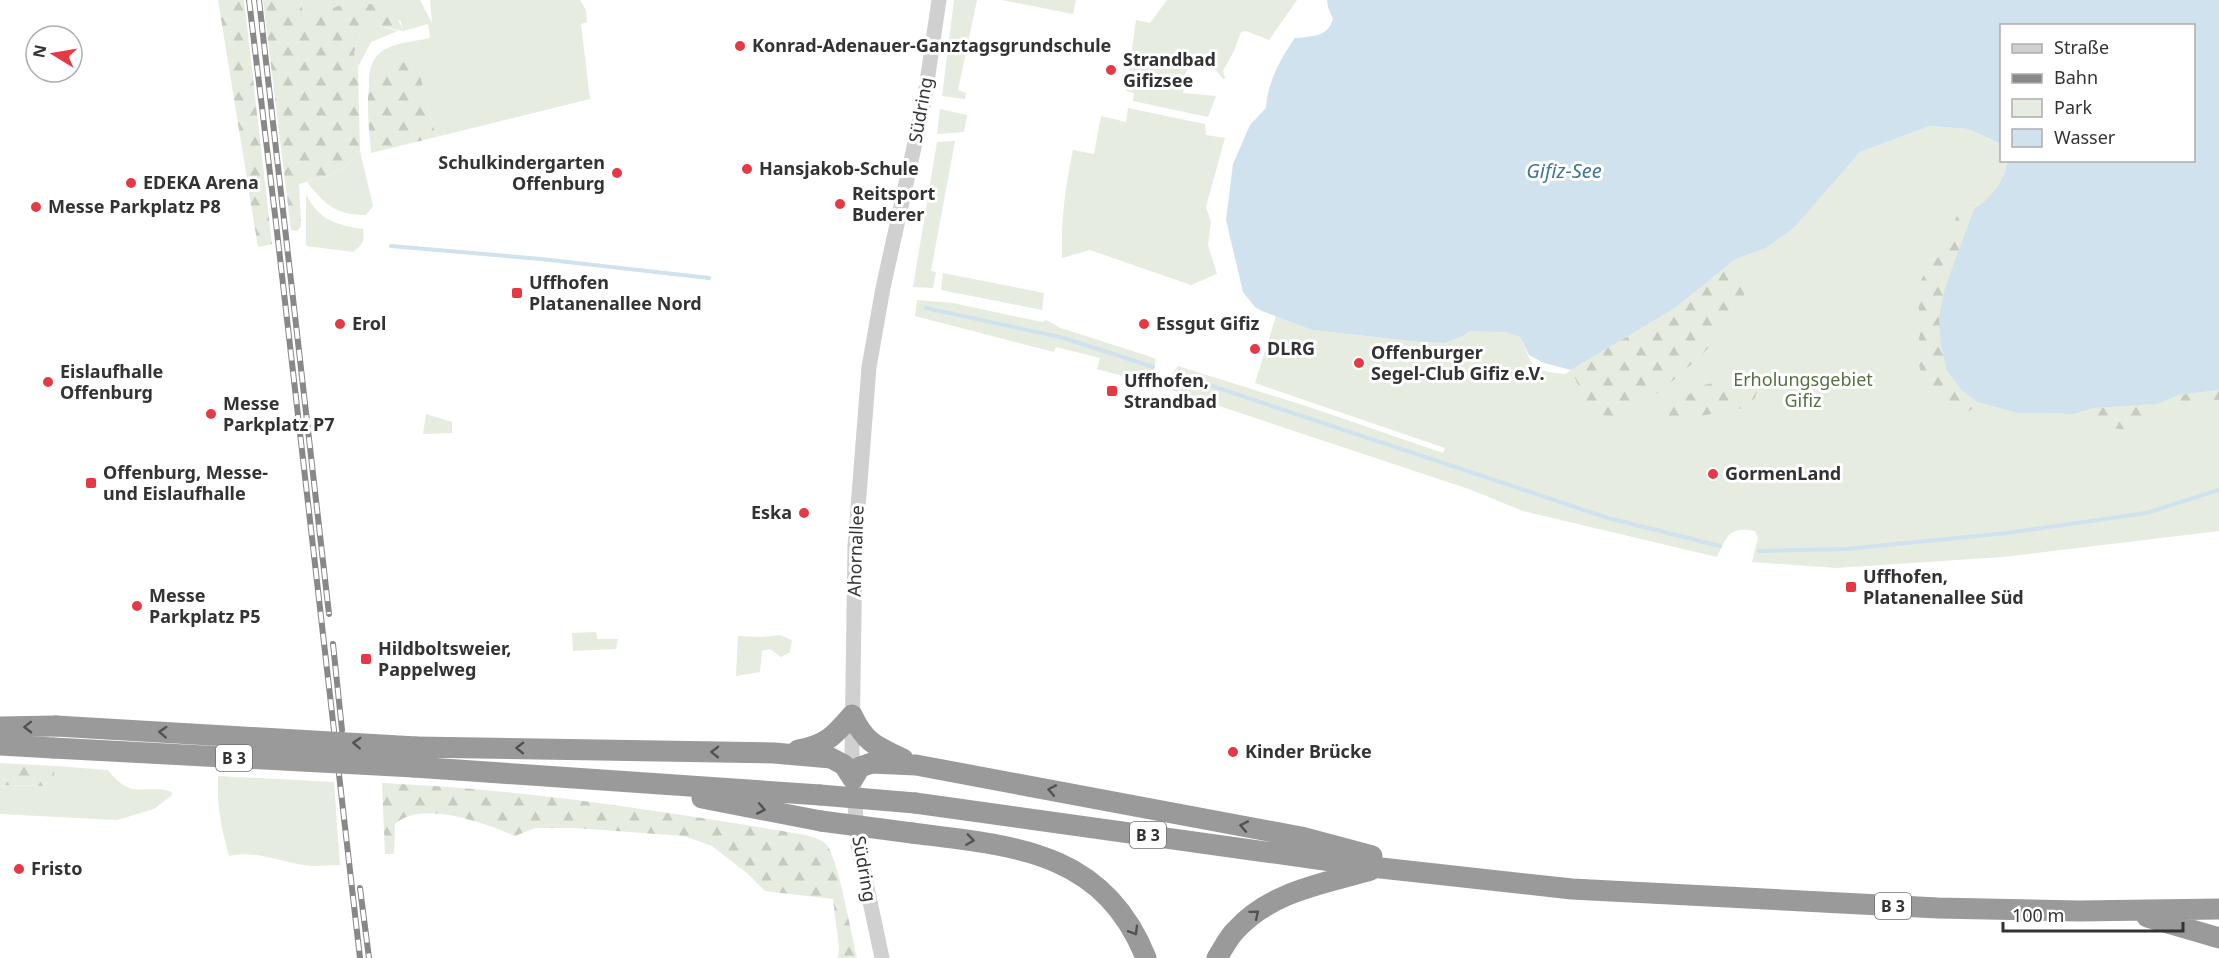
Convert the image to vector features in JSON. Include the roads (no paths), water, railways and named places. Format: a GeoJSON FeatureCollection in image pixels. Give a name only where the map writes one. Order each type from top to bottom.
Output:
{"type":"FeatureCollection","features":[{"type":"Feature","properties":{"kind":"highway"},"geometry":{"type":"LineString","coordinates":[[774,753],[812,748],[830,740],[852,716],[861,733],[872,744],[916,765]]}},
{"type":"Feature","properties":{"kind":"highway"},"geometry":{"type":"LineString","coordinates":[[0,727],[56,726],[415,757],[774,753],[831,758],[844,765],[853,778],[860,767],[872,763],[916,765],[1301,837],[1349,849],[1415,871]]}},
{"type":"Feature","properties":{"kind":"highway","name":"B 3"},"geometry":{"type":"LineString","coordinates":[[0,746],[415,757],[601,779],[915,803],[1381,868],[1572,889],[1938,908],[2126,911],[2219,909]]}},
{"type":"Feature","properties":{"kind":"highway"},"geometry":{"type":"LineString","coordinates":[[601,779],[821,820],[998,844],[1041,856],[1075,870],[1097,886],[1119,909],[1137,936],[1146,958]]}},
{"type":"Feature","properties":{"kind":"highway"},"geometry":{"type":"LineString","coordinates":[[1217,958],[1235,931],[1263,907],[1286,894],[1381,868]]}},
{"type":"Feature","properties":{"kind":"highway"},"geometry":{"type":"LineString","coordinates":[[2126,911],[2219,938]]}},
{"type":"Feature","properties":{"kind":"street","name":"Südring"},"geometry":{"type":"LineString","coordinates":[[876,324],[920,121],[939,0]]}},
{"type":"Feature","properties":{"kind":"street","name":"Ahornallee"},"geometry":{"type":"LineString","coordinates":[[853,778],[855,546],[868,375],[876,324]]}},
{"type":"Feature","properties":{"kind":"street","name":"Südring"},"geometry":{"type":"LineString","coordinates":[[853,778],[858,845],[882,958]]}},
{"type":"Feature","properties":{"kind":"water","name":"Gifiz-See"},"geometry":{"type":"Polygon","coordinates":[[[1327,0],[2219,0],[2219,390],[2179,395],[2157,404],[2094,408],[2074,414],[2017,413],[1977,402],[1961,389],[1947,371],[1941,346],[1939,318],[1945,288],[1974,209],[1996,188],[2004,175],[2007,162],[2195,162],[2195,24],[2000,24],[2000,145],[1968,129],[1930,126],[1860,152],[1794,228],[1766,248],[1734,260],[1675,308],[1571,370],[1544,363],[1529,355],[1520,337],[1505,332],[1470,331],[1445,343],[1312,330],[1262,311],[1255,307],[1243,292],[1226,220],[1233,164],[1250,125],[1266,108],[1269,90],[1285,54],[1295,38],[1318,35],[1327,30],[1333,19],[1327,0]]]}},
{"type":"Feature","properties":{"kind":"waterway"},"geometry":{"type":"LineString","coordinates":[[391,246],[541,259],[709,278]]}},
{"type":"Feature","properties":{"kind":"waterway"},"geometry":{"type":"LineString","coordinates":[[926,308],[1064,338],[1153,367]]}},
{"type":"Feature","properties":{"kind":"waterway"},"geometry":{"type":"LineString","coordinates":[[1176,374],[1608,518],[1720,546]]}},
{"type":"Feature","properties":{"kind":"waterway"},"geometry":{"type":"LineString","coordinates":[[1759,551],[1846,549],[2007,533],[2146,513],[2219,490]]}},
{"type":"Feature","properties":{"kind":"railway"},"geometry":{"type":"LineString","coordinates":[[249,0],[360,958]]}},
{"type":"Feature","properties":{"kind":"railway"},"geometry":{"type":"LineString","coordinates":[[259,0],[329,614]]}},
{"type":"Feature","properties":{"kind":"railway"},"geometry":{"type":"LineString","coordinates":[[333,644],[342,730]]}},
{"type":"Feature","properties":{"kind":"railway"},"geometry":{"type":"LineString","coordinates":[[360,888],[369,958]]}},
{"type":"Feature","properties":{"kind":"place","name":"Konrad-Adenauer-Ganztagsgrundschule"},"geometry":{"type":"Point","coordinates":[740,46]}},
{"type":"Feature","properties":{"kind":"place","name":"Strandbad Gifizsee"},"geometry":{"type":"Point","coordinates":[1111,70]}},
{"type":"Feature","properties":{"kind":"place","name":"Hansjakob-Schule"},"geometry":{"type":"Point","coordinates":[747,169]}},
{"type":"Feature","properties":{"kind":"place","name":"Schulkindergarten Offenburg"},"geometry":{"type":"Point","coordinates":[617,173]}},
{"type":"Feature","properties":{"kind":"place","name":"EDEKA Arena"},"geometry":{"type":"Point","coordinates":[131,183]}},
{"type":"Feature","properties":{"kind":"place","name":"Reitsport Buderer"},"geometry":{"type":"Point","coordinates":[840,204]}},
{"type":"Feature","properties":{"kind":"place","name":"Messe Parkplatz P8"},"geometry":{"type":"Point","coordinates":[36,207]}},
{"type":"Feature","properties":{"kind":"place","name":"Uffhofen Platanenallee Nord"},"geometry":{"type":"Point","coordinates":[517,293]}},
{"type":"Feature","properties":{"kind":"place","name":"Erol"},"geometry":{"type":"Point","coordinates":[340,324]}},
{"type":"Feature","properties":{"kind":"place","name":"Essgut Gifiz"},"geometry":{"type":"Point","coordinates":[1144,324]}},
{"type":"Feature","properties":{"kind":"place","name":"DLRG"},"geometry":{"type":"Point","coordinates":[1255,349]}},
{"type":"Feature","properties":{"kind":"place","name":"Offenburger Segel-Club Gifiz e.V."},"geometry":{"type":"Point","coordinates":[1359,363]}},
{"type":"Feature","properties":{"kind":"place","name":"Eislaufhalle Offenburg"},"geometry":{"type":"Point","coordinates":[48,382]}},
{"type":"Feature","properties":{"kind":"place","name":"Uffhofen, Strandbad"},"geometry":{"type":"Point","coordinates":[1112,391]}},
{"type":"Feature","properties":{"kind":"place","name":"Messe Parkplatz P7"},"geometry":{"type":"Point","coordinates":[211,414]}},
{"type":"Feature","properties":{"kind":"place","name":"GormenLand"},"geometry":{"type":"Point","coordinates":[1713,474]}},
{"type":"Feature","properties":{"kind":"place","name":"Offenburg, Messe- und Eislaufhalle"},"geometry":{"type":"Point","coordinates":[91,483]}},
{"type":"Feature","properties":{"kind":"place","name":"Eska"},"geometry":{"type":"Point","coordinates":[804,513]}},
{"type":"Feature","properties":{"kind":"place","name":"Uffhofen, Platanenallee Süd"},"geometry":{"type":"Point","coordinates":[1851,587]}},
{"type":"Feature","properties":{"kind":"place","name":"Messe Parkplatz P5"},"geometry":{"type":"Point","coordinates":[137,606]}},
{"type":"Feature","properties":{"kind":"place","name":"Hildboltsweier, Pappelweg"},"geometry":{"type":"Point","coordinates":[366,659]}},
{"type":"Feature","properties":{"kind":"place","name":"Kinder Brücke"},"geometry":{"type":"Point","coordinates":[1233,752]}},
{"type":"Feature","properties":{"kind":"place","name":"Fristo"},"geometry":{"type":"Point","coordinates":[19,869]}},
{"type":"Feature","properties":{"kind":"park label","name":"Erholungsgebiet Gifiz"},"geometry":{"type":"Point","coordinates":[1803,390]}}]}
